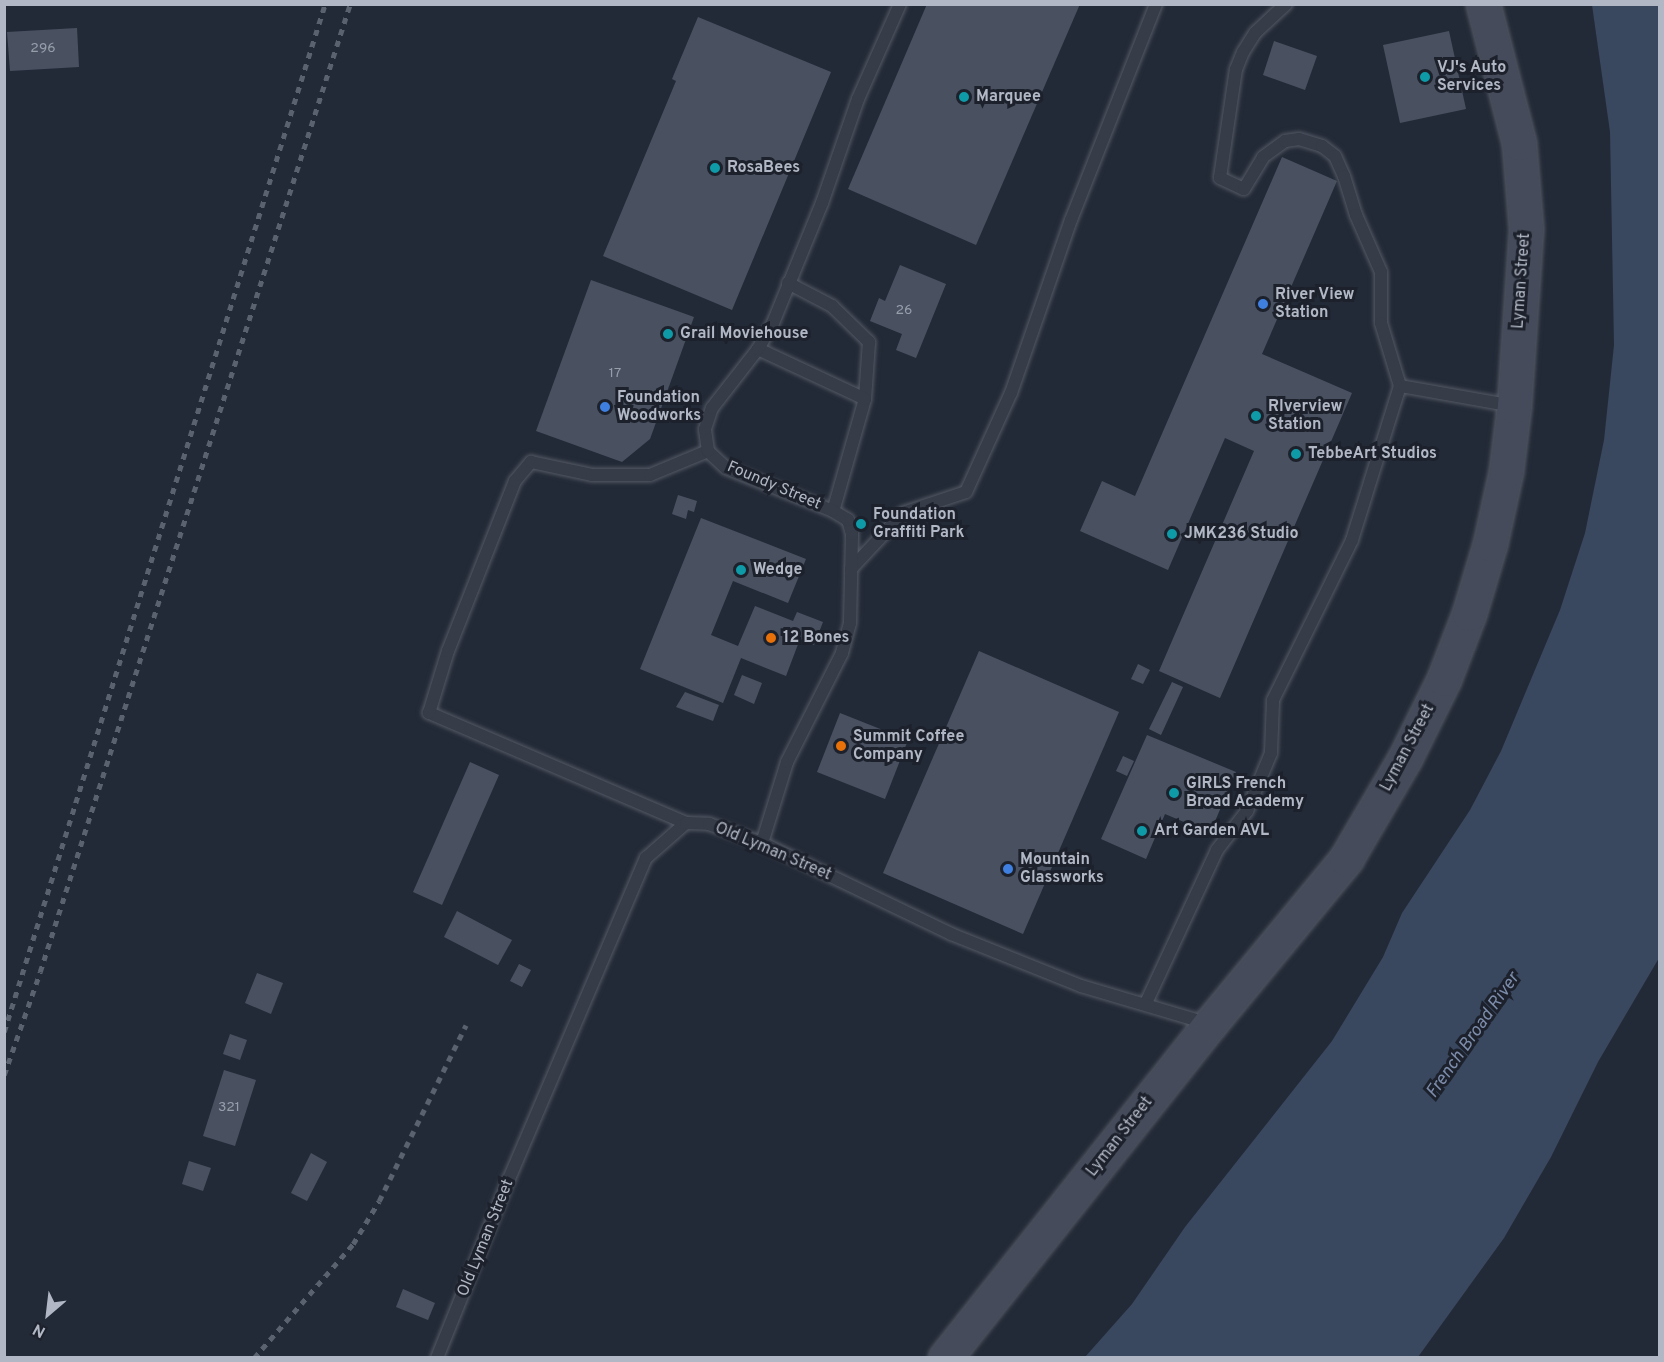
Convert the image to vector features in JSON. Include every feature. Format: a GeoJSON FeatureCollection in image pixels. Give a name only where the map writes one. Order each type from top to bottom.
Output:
{"type":"FeatureCollection","features":[{"type":"Feature","properties":{"kind":"main road","name":"Lyman Street"},"geometry":{"type":"LineString","coordinates":[[945,1358],[1210,1024],[1346,859],[1406,758],[1444,679],[1469,614],[1490,544],[1506,471],[1514,406],[1526,228],[1519,143],[1484,4]]}},
{"type":"Feature","properties":{"kind":"lane","name":"Foundy Street"},"geometry":{"type":"LineString","coordinates":[[762,843],[787,762],[842,653],[850,623],[852,534],[848,520],[834,512],[726,468],[708,451],[705,429],[712,408],[759,349],[773,323],[822,203],[858,99],[900,4]]}},
{"type":"Feature","properties":{"kind":"lane"},"geometry":{"type":"LineString","coordinates":[[851,569],[903,513],[966,492],[1011,393],[1071,220],[1156,4]]}},
{"type":"Feature","properties":{"kind":"lane"},"geometry":{"type":"LineString","coordinates":[[1146,1003],[1217,850],[1246,811],[1267,763],[1271,753],[1273,700],[1352,540],[1400,386],[1381,323],[1381,272],[1335,156],[1322,146],[1310,141],[1285,141],[1263,157],[1244,189],[1220,178],[1236,69],[1255,33],[1286,4]]}},
{"type":"Feature","properties":{"kind":"lane"},"geometry":{"type":"LineString","coordinates":[[788,283],[832,306],[869,342],[865,399],[834,512]]}},
{"type":"Feature","properties":{"kind":"lane"},"geometry":{"type":"LineString","coordinates":[[759,349],[865,399]]}},
{"type":"Feature","properties":{"kind":"lane"},"geometry":{"type":"LineString","coordinates":[[1400,386],[1514,406]]}},
{"type":"Feature","properties":{"kind":"lane"},"geometry":{"type":"LineString","coordinates":[[687,823],[429,713],[448,651],[515,481],[531,462],[592,475],[650,476],[708,451]]}},
{"type":"Feature","properties":{"kind":"lane","name":"Old Lyman Street"},"geometry":{"type":"LineString","coordinates":[[438,1358],[509,1179],[646,858],[687,823],[709,824],[762,843],[951,934],[1082,986],[1146,1003],[1210,1024]]}},
{"type":"Feature","properties":{"kind":"water","name":"French Broad River"},"geometry":{"type":"Polygon","coordinates":[[[1592,5],[1659,5],[1659,958],[1598,1062],[1551,1157],[1504,1238],[1418,1357],[1085,1357],[1132,1304],[1185,1227],[1332,1041],[1383,957],[1402,913],[1470,810],[1501,751],[1560,610],[1585,533],[1604,440],[1614,345],[1610,132],[1592,5]]]}},
{"type":"Feature","properties":{"kind":"building","name":"Marquee"},"geometry":{"type":"Polygon","coordinates":[[[927,4],[1080,4],[976,245],[848,189],[927,4]]]}},
{"type":"Feature","properties":{"kind":"building","name":"RosaBees"},"geometry":{"type":"Polygon","coordinates":[[[698,17],[831,72],[732,310],[603,256],[676,81],[672,79],[698,17]]]}},
{"type":"Feature","properties":{"kind":"building"},"geometry":{"type":"Polygon","coordinates":[[[77,28],[79,67],[10,71],[7,32],[77,28]]]}},
{"type":"Feature","properties":{"kind":"building","name":"VJ's Auto Services"},"geometry":{"type":"Polygon","coordinates":[[[1449,31],[1466,109],[1400,123],[1383,45],[1449,31]]]}},
{"type":"Feature","properties":{"kind":"building"},"geometry":{"type":"Polygon","coordinates":[[[1274,41],[1317,56],[1305,90],[1263,75],[1274,41]]]}},
{"type":"Feature","properties":{"kind":"building","name":"RIverview Station"},"geometry":{"type":"Polygon","coordinates":[[[1282,157],[1337,181],[1262,354],[1352,393],[1220,698],[1159,671],[1254,451],[1225,438],[1168,570],[1080,531],[1102,481],[1135,496],[1282,157]]]}},
{"type":"Feature","properties":{"kind":"building"},"geometry":{"type":"Polygon","coordinates":[[[900,265],[946,284],[916,358],[896,350],[902,334],[870,321],[879,298],[885,301],[900,265]]]}},
{"type":"Feature","properties":{"kind":"building"},"geometry":{"type":"Polygon","coordinates":[[[591,280],[694,317],[650,439],[622,462],[536,431],[591,280]]]}},
{"type":"Feature","properties":{"kind":"building"},"geometry":{"type":"Polygon","coordinates":[[[678,495],[697,501],[694,512],[688,510],[686,519],[672,514],[678,495]]]}},
{"type":"Feature","properties":{"kind":"building"},"geometry":{"type":"Polygon","coordinates":[[[701,518],[806,559],[788,603],[733,581],[711,635],[738,646],[755,606],[793,621],[797,612],[823,622],[814,645],[800,639],[786,676],[741,658],[723,703],[640,669],[701,518]]]}},
{"type":"Feature","properties":{"kind":"building"},"geometry":{"type":"Polygon","coordinates":[[[979,651],[1119,712],[1023,934],[883,873],[979,651]]]}},
{"type":"Feature","properties":{"kind":"building"},"geometry":{"type":"Polygon","coordinates":[[[1138,664],[1150,670],[1143,684],[1131,679],[1138,664]]]}},
{"type":"Feature","properties":{"kind":"building"},"geometry":{"type":"Polygon","coordinates":[[[742,675],[762,683],[754,704],[734,695],[742,675]]]}},
{"type":"Feature","properties":{"kind":"building"},"geometry":{"type":"Polygon","coordinates":[[[1172,682],[1183,687],[1161,735],[1149,729],[1172,682]]]}},
{"type":"Feature","properties":{"kind":"building"},"geometry":{"type":"Polygon","coordinates":[[[685,692],[719,705],[713,721],[676,707],[685,692]]]}},
{"type":"Feature","properties":{"kind":"building"},"geometry":{"type":"Polygon","coordinates":[[[840,713],[908,740],[885,799],[817,772],[840,713]]]}},
{"type":"Feature","properties":{"kind":"building","name":"GIRLS French Broad Academy"},"geometry":{"type":"Polygon","coordinates":[[[1147,735],[1236,772],[1210,833],[1165,814],[1146,859],[1101,839],[1147,735]]]}},
{"type":"Feature","properties":{"kind":"building"},"geometry":{"type":"Polygon","coordinates":[[[1123,756],[1134,761],[1127,776],[1116,771],[1123,756]]]}},
{"type":"Feature","properties":{"kind":"building"},"geometry":{"type":"Polygon","coordinates":[[[470,762],[499,775],[442,905],[413,892],[470,762]]]}},
{"type":"Feature","properties":{"kind":"building"},"geometry":{"type":"Polygon","coordinates":[[[457,911],[512,940],[498,965],[444,937],[457,911]]]}},
{"type":"Feature","properties":{"kind":"building"},"geometry":{"type":"Polygon","coordinates":[[[519,964],[531,970],[522,987],[510,981],[519,964]]]}},
{"type":"Feature","properties":{"kind":"building"},"geometry":{"type":"Polygon","coordinates":[[[257,973],[283,983],[271,1014],[245,1003],[257,973]]]}},
{"type":"Feature","properties":{"kind":"building"},"geometry":{"type":"Polygon","coordinates":[[[230,1034],[247,1040],[240,1060],[223,1054],[230,1034]]]}},
{"type":"Feature","properties":{"kind":"building"},"geometry":{"type":"Polygon","coordinates":[[[224,1070],[256,1080],[235,1146],[203,1136],[224,1070]]]}},
{"type":"Feature","properties":{"kind":"building"},"geometry":{"type":"Polygon","coordinates":[[[311,1153],[327,1162],[307,1201],[291,1193],[311,1153]]]}},
{"type":"Feature","properties":{"kind":"building"},"geometry":{"type":"Polygon","coordinates":[[[189,1161],[211,1168],[203,1191],[182,1184],[189,1161]]]}},
{"type":"Feature","properties":{"kind":"building"},"geometry":{"type":"Polygon","coordinates":[[[403,1289],[435,1303],[428,1320],[396,1307],[403,1289]]]}},
{"type":"Feature","properties":{"kind":"railway"},"geometry":{"type":"LineString","coordinates":[[4,1032],[325,4]]}},
{"type":"Feature","properties":{"kind":"railway"},"geometry":{"type":"LineString","coordinates":[[4,1075],[40,972],[350,4]]}},
{"type":"Feature","properties":{"kind":"railway"},"geometry":{"type":"LineString","coordinates":[[254,1358],[353,1244],[379,1201],[466,1025]]}},
{"type":"Feature","properties":{"kind":"place","name":"VJ's Auto Services"},"geometry":{"type":"Point","coordinates":[1425,77]}},
{"type":"Feature","properties":{"kind":"place","name":"Marquee"},"geometry":{"type":"Point","coordinates":[964,97]}},
{"type":"Feature","properties":{"kind":"place","name":"RosaBees"},"geometry":{"type":"Point","coordinates":[715,168]}},
{"type":"Feature","properties":{"kind":"place","name":"River View Station"},"geometry":{"type":"Point","coordinates":[1263,304]}},
{"type":"Feature","properties":{"kind":"place","name":"Grail Moviehouse"},"geometry":{"type":"Point","coordinates":[668,334]}},
{"type":"Feature","properties":{"kind":"place","name":"Foundation Woodworks"},"geometry":{"type":"Point","coordinates":[605,407]}},
{"type":"Feature","properties":{"kind":"place","name":"RIverview Station"},"geometry":{"type":"Point","coordinates":[1256,416]}},
{"type":"Feature","properties":{"kind":"place","name":"TebbeArt Studios"},"geometry":{"type":"Point","coordinates":[1296,454]}},
{"type":"Feature","properties":{"kind":"place","name":"Foundation Graffiti Park"},"geometry":{"type":"Point","coordinates":[861,524]}},
{"type":"Feature","properties":{"kind":"place","name":"JMK236 Studio"},"geometry":{"type":"Point","coordinates":[1172,534]}},
{"type":"Feature","properties":{"kind":"place","name":"Wedge"},"geometry":{"type":"Point","coordinates":[741,570]}},
{"type":"Feature","properties":{"kind":"place","name":"12 Bones"},"geometry":{"type":"Point","coordinates":[771,638]}},
{"type":"Feature","properties":{"kind":"place","name":"Summit Coffee Company"},"geometry":{"type":"Point","coordinates":[841,746]}},
{"type":"Feature","properties":{"kind":"place","name":"GIRLS French Broad Academy"},"geometry":{"type":"Point","coordinates":[1174,793]}},
{"type":"Feature","properties":{"kind":"place","name":"Art Garden AVL"},"geometry":{"type":"Point","coordinates":[1142,831]}},
{"type":"Feature","properties":{"kind":"place","name":"Mountain Glassworks"},"geometry":{"type":"Point","coordinates":[1008,869]}}]}
